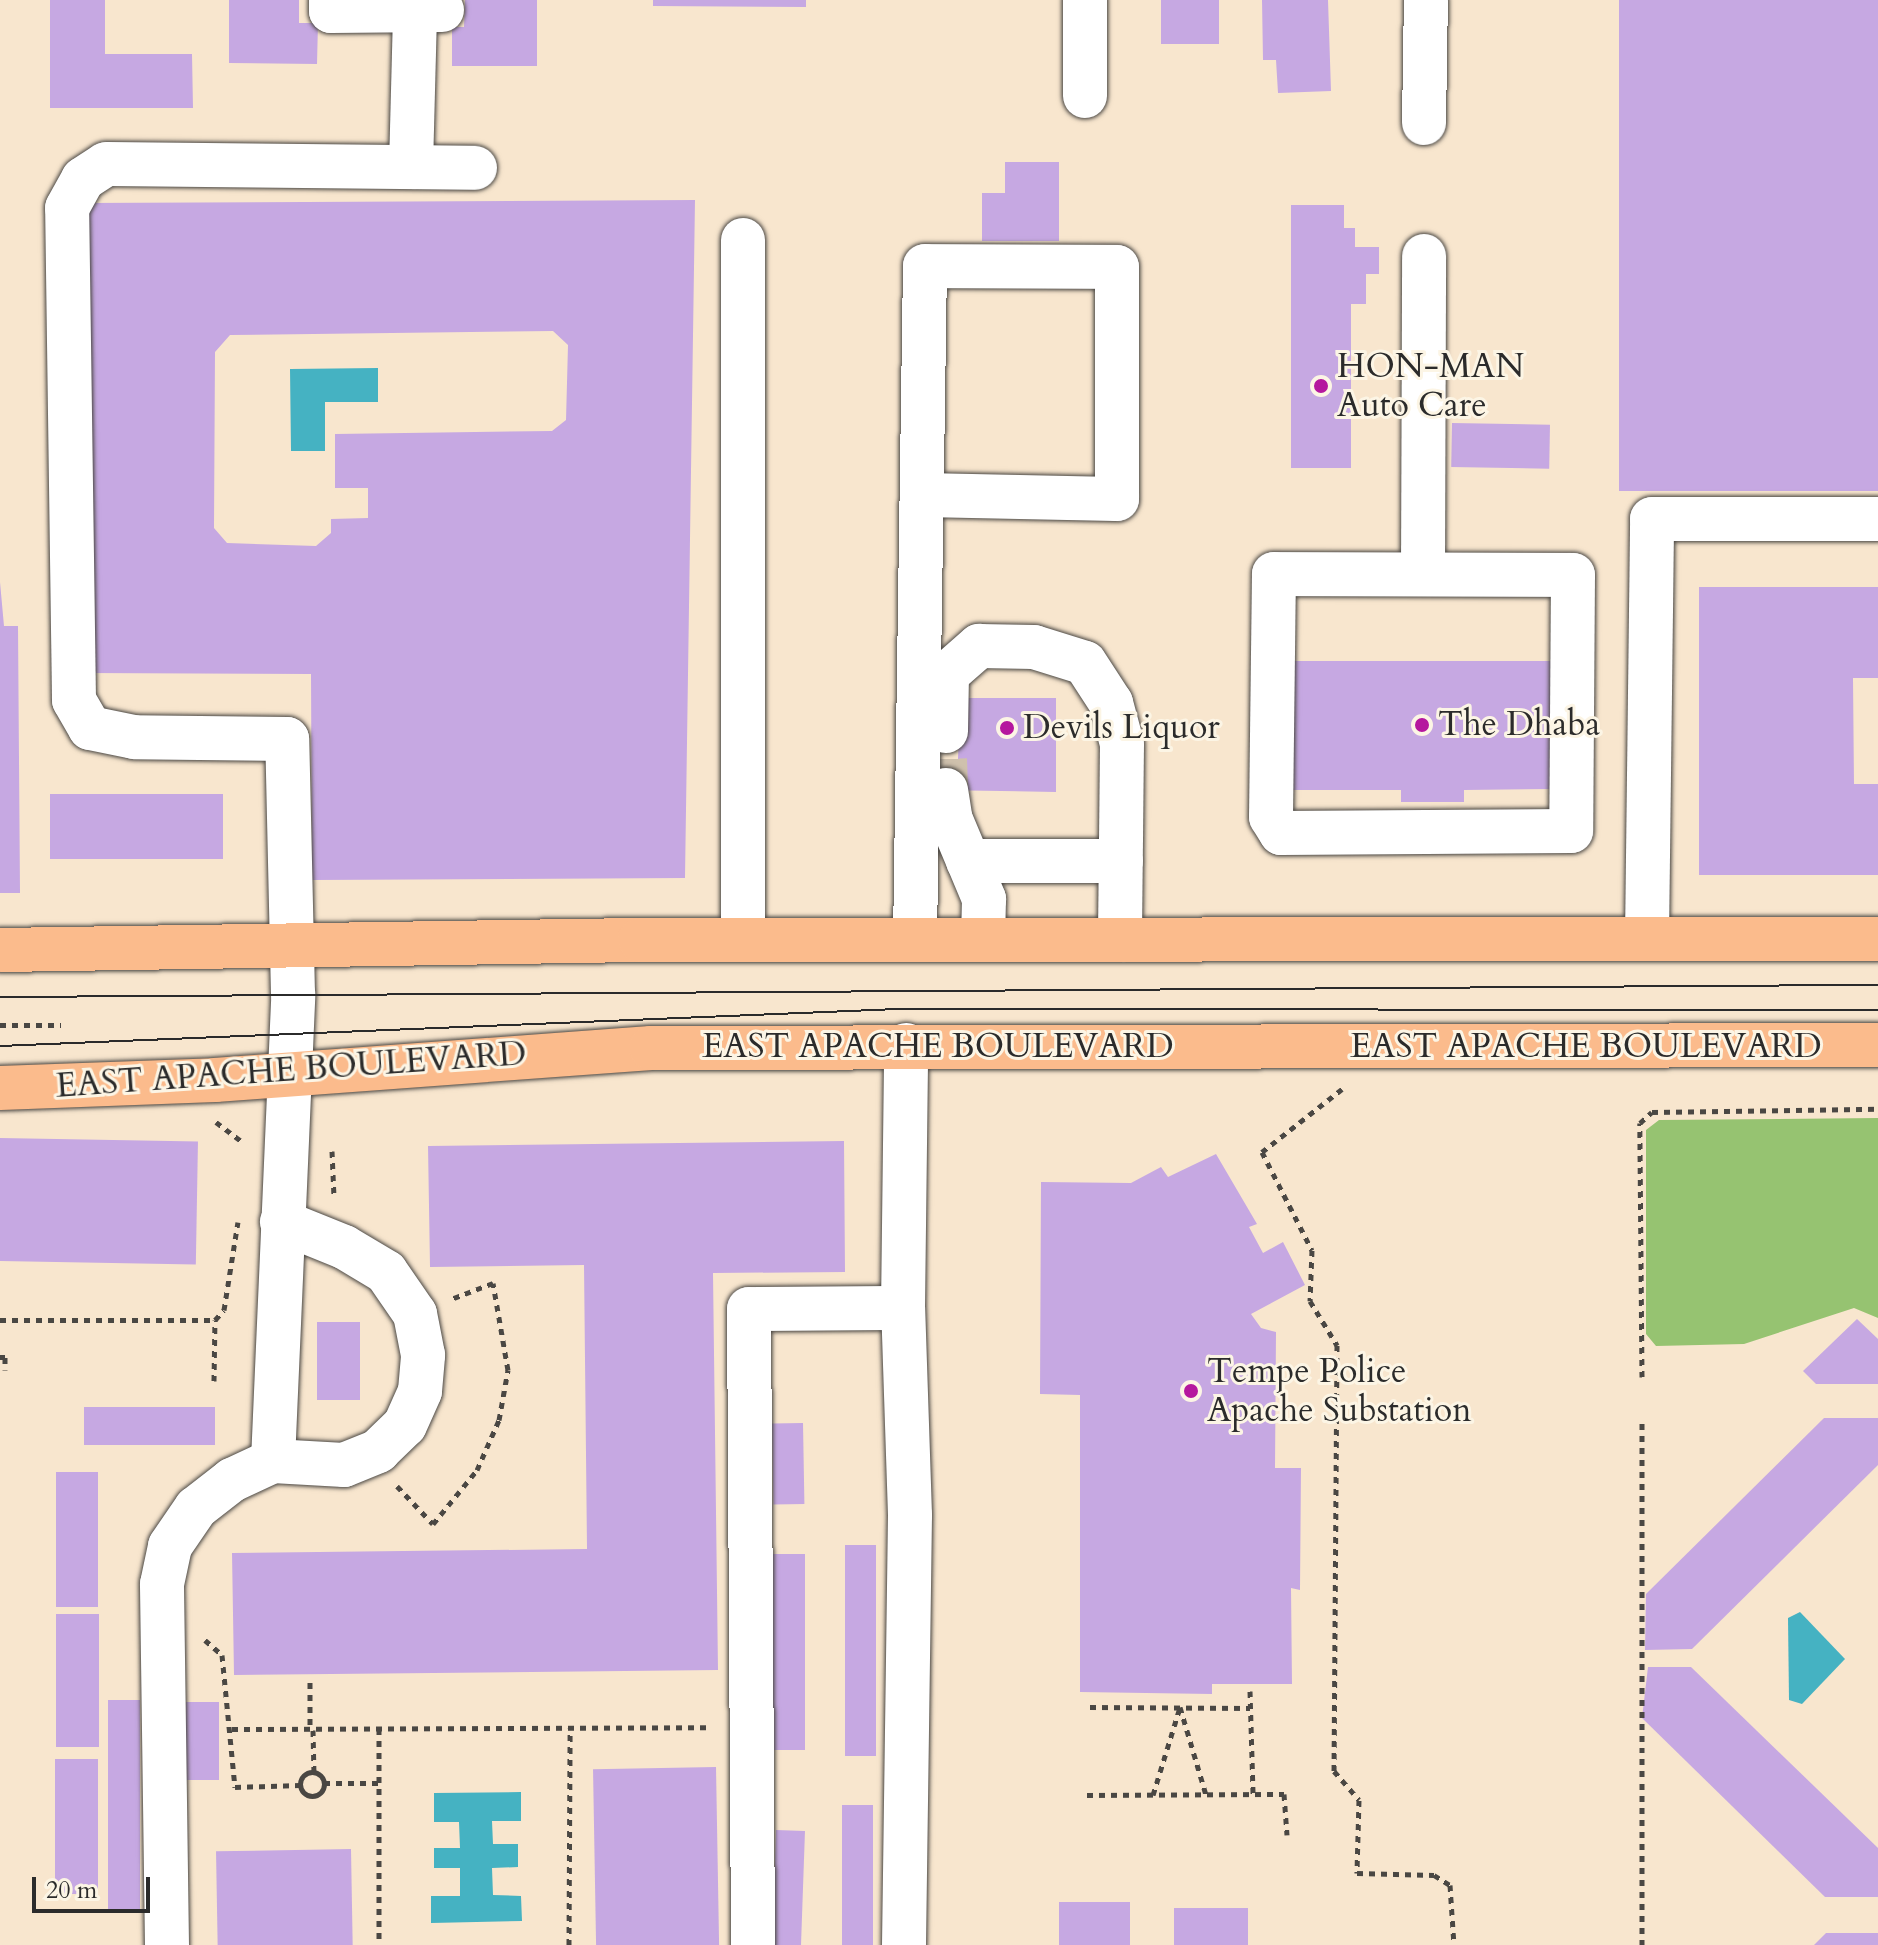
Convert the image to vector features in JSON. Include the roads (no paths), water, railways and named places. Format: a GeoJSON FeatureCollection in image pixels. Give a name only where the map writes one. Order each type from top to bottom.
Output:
{"type":"FeatureCollection","features":[{"type":"Feature","properties":{"kind":"main road"},"geometry":{"type":"LineString","coordinates":[[0,950],[743,940],[1878,939]]}},
{"type":"Feature","properties":{"kind":"main road","name":"EAST APACHE BOULEVARD"},"geometry":{"type":"LineString","coordinates":[[0,1088],[215,1080],[289,1071],[636,1048],[1878,1045]]}},
{"type":"Feature","properties":{"kind":"street"},"geometry":{"type":"LineString","coordinates":[[331,0],[331,11],[428,6],[411,167]]}},
{"type":"Feature","properties":{"kind":"street"},"geometry":{"type":"LineString","coordinates":[[1085,0],[1085,96]]}},
{"type":"Feature","properties":{"kind":"street"},"geometry":{"type":"LineString","coordinates":[[1424,123],[1426,0]]}},
{"type":"Feature","properties":{"kind":"street"},"geometry":{"type":"LineString","coordinates":[[273,1461],[263,1215],[289,1071],[291,946],[287,739],[134,737],[90,728],[74,700],[67,208],[83,179],[106,164],[475,168]]}},
{"type":"Feature","properties":{"kind":"street"},"geometry":{"type":"LineString","coordinates":[[743,240],[743,940]]}},
{"type":"Feature","properties":{"kind":"street"},"geometry":{"type":"LineString","coordinates":[[1423,574],[1424,256]]}},
{"type":"Feature","properties":{"kind":"street"},"geometry":{"type":"LineString","coordinates":[[915,940],[925,266],[1117,267],[1117,499],[922,495]]}},
{"type":"Feature","properties":{"kind":"street"},"geometry":{"type":"LineString","coordinates":[[1647,938],[1652,519],[1878,519]]}},
{"type":"Feature","properties":{"kind":"street"},"geometry":{"type":"LineString","coordinates":[[1274,574],[1423,574],[1573,575],[1571,831],[1281,833],[1271,817],[1274,574]]}},
{"type":"Feature","properties":{"kind":"street"},"geometry":{"type":"LineString","coordinates":[[983,940],[984,899],[968,861],[946,775],[947,674],[979,646],[1034,647],[1085,663],[1111,703],[1122,744],[1120,940]]}},
{"type":"Feature","properties":{"kind":"street"},"geometry":{"type":"LineString","coordinates":[[968,861],[1121,861]]}},
{"type":"Feature","properties":{"kind":"street"},"geometry":{"type":"LineString","coordinates":[[904,1945],[910,1515],[903,1308],[906,1045]]}},
{"type":"Feature","properties":{"kind":"street"},"geometry":{"type":"LineString","coordinates":[[167,1945],[164,1571],[170,1546],[196,1508],[232,1480],[273,1461],[344,1465],[378,1451],[405,1425],[420,1391],[423,1355],[415,1314],[386,1272],[344,1247],[263,1215]]}},
{"type":"Feature","properties":{"kind":"street"},"geometry":{"type":"LineString","coordinates":[[753,1945],[749,1309],[903,1308]]}},
{"type":"Feature","properties":{"kind":"water"},"geometry":{"type":"Polygon","coordinates":[[[378,368],[378,402],[325,402],[325,451],[291,451],[290,369],[378,368]]]}},
{"type":"Feature","properties":{"kind":"water"},"geometry":{"type":"Polygon","coordinates":[[[1800,1612],[1845,1659],[1802,1704],[1789,1700],[1788,1618],[1800,1612]]]}},
{"type":"Feature","properties":{"kind":"water"},"geometry":{"type":"Polygon","coordinates":[[[521,1792],[521,1821],[492,1821],[493,1844],[518,1844],[518,1867],[492,1868],[493,1895],[521,1896],[522,1921],[431,1923],[431,1896],[460,1896],[460,1868],[434,1868],[434,1848],[460,1848],[459,1822],[434,1822],[434,1793],[521,1792]]]}},
{"type":"Feature","properties":{"kind":"tunnel"},"geometry":{"type":"LineString","coordinates":[[945,759],[946,790]]}},
{"type":"Feature","properties":{"kind":"tram line"},"geometry":{"type":"LineString","coordinates":[[0,997],[1878,985]]}},
{"type":"Feature","properties":{"kind":"tram line"},"geometry":{"type":"LineString","coordinates":[[0,1046],[897,1009],[1878,1010]]}},
{"type":"Feature","properties":{"kind":"place","name":"HON-MAN Auto Care"},"geometry":{"type":"Point","coordinates":[1321,386]}},
{"type":"Feature","properties":{"kind":"place","name":"The Dhaba"},"geometry":{"type":"Point","coordinates":[1422,725]}},
{"type":"Feature","properties":{"kind":"place","name":"Devils Liquor"},"geometry":{"type":"Point","coordinates":[1007,728]}},
{"type":"Feature","properties":{"kind":"place","name":"Tempe Police Apache Substation"},"geometry":{"type":"Point","coordinates":[1191,1391]}}]}
